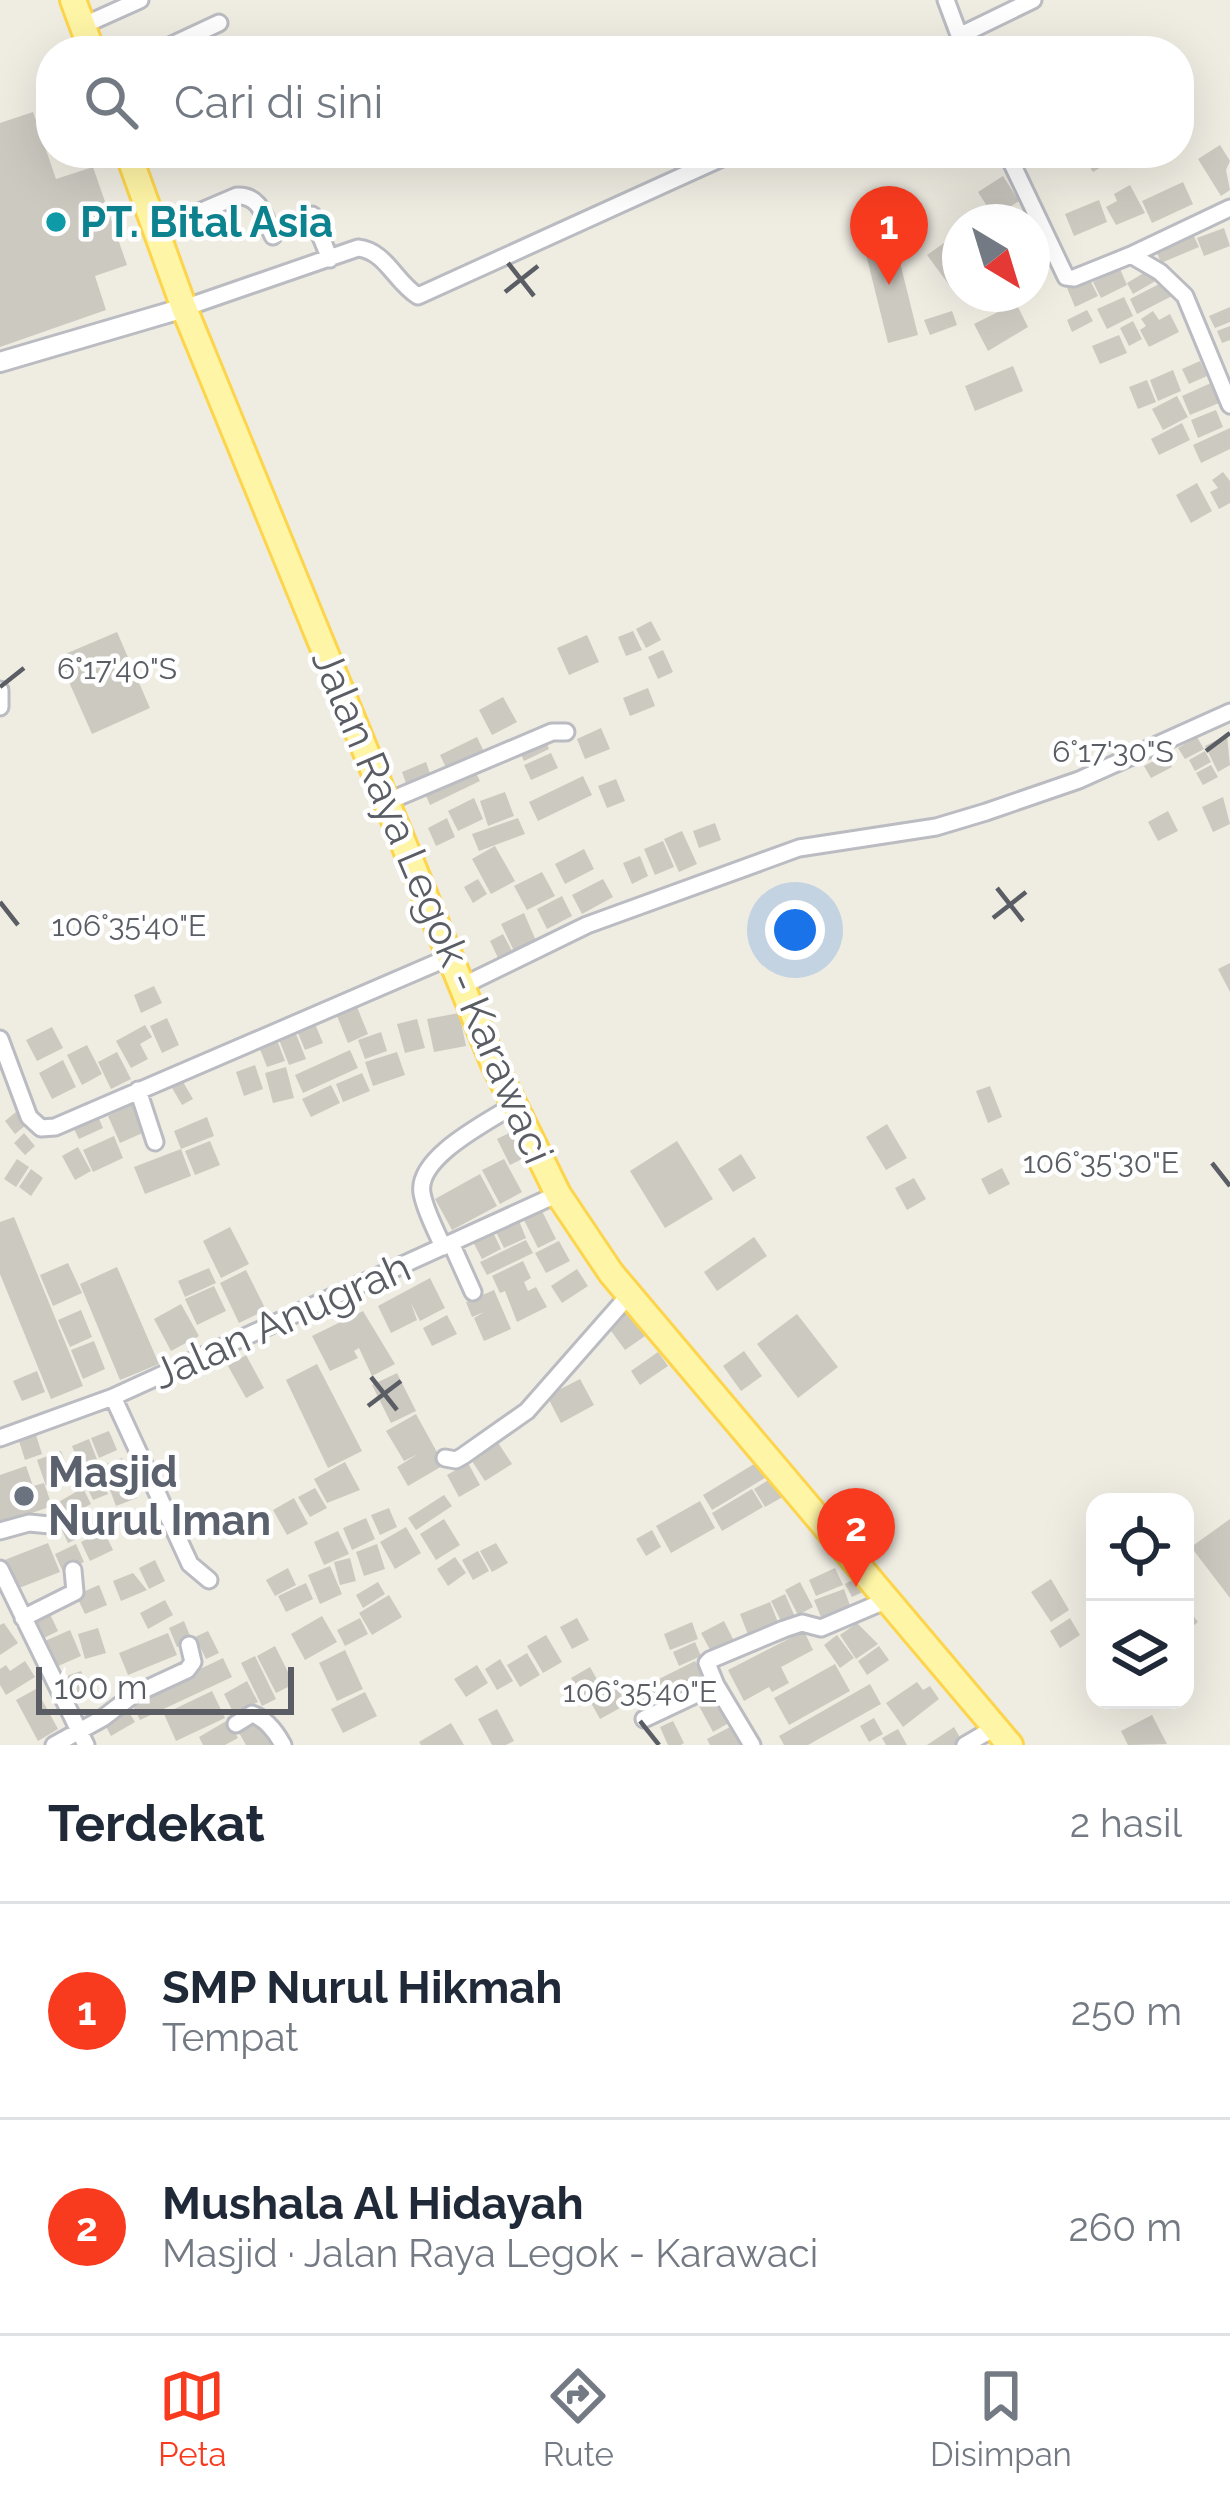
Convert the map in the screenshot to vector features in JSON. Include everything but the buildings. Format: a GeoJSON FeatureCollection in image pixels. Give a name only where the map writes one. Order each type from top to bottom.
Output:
{"type":"FeatureCollection","features":[{"type":"Feature","properties":{"kind":"main road"},"geometry":{"type":"LineString","coordinates":[[73,0],[86,36]]}},
{"type":"Feature","properties":{"kind":"main road","name":"Jalan Raya Legok - Karawaci"},"geometry":{"type":"LineString","coordinates":[[133,168],[184,308],[385,803],[461,986],[558,1194],[629,1295],[1003,1736]]}},
{"type":"Feature","properties":{"kind":"street"},"geometry":{"type":"LineString","coordinates":[[82,26],[140,0]]}},
{"type":"Feature","properties":{"kind":"street"},"geometry":{"type":"LineString","coordinates":[[946,0],[957,36]]}},
{"type":"Feature","properties":{"kind":"street"},"geometry":{"type":"LineString","coordinates":[[978,36],[1033,0]]}},
{"type":"Feature","properties":{"kind":"street"},"geometry":{"type":"LineString","coordinates":[[191,36],[219,23]]}},
{"type":"Feature","properties":{"kind":"street"},"geometry":{"type":"LineString","coordinates":[[0,362],[184,308],[358,248],[380,255],[405,288],[418,296],[700,168]]}},
{"type":"Feature","properties":{"kind":"street"},"geometry":{"type":"LineString","coordinates":[[1014,168],[1066,277],[1130,255],[1230,208]]}},
{"type":"Feature","properties":{"kind":"street"},"geometry":{"type":"LineString","coordinates":[[155,231],[237,196],[250,195],[258,201],[273,236]]}},
{"type":"Feature","properties":{"kind":"street"},"geometry":{"type":"LineString","coordinates":[[312,215],[330,259]]}},
{"type":"Feature","properties":{"kind":"street"},"geometry":{"type":"LineString","coordinates":[[1130,255],[1160,272],[1185,296],[1230,405]]}},
{"type":"Feature","properties":{"kind":"street"},"geometry":{"type":"LineString","coordinates":[[0,690],[0,707]]}},
{"type":"Feature","properties":{"kind":"street"},"geometry":{"type":"LineString","coordinates":[[461,986],[587,925],[799,848],[936,827],[986,812],[1079,780],[1230,712]]}},
{"type":"Feature","properties":{"kind":"street"},"geometry":{"type":"LineString","coordinates":[[385,803],[533,739],[566,732]]}},
{"type":"Feature","properties":{"kind":"street"},"geometry":{"type":"LineString","coordinates":[[0,1039],[29,1117],[41,1128],[55,1127],[450,957]]}},
{"type":"Feature","properties":{"kind":"street"},"geometry":{"type":"LineString","coordinates":[[138,1090],[155,1142]]}},
{"type":"Feature","properties":{"kind":"street"},"geometry":{"type":"LineString","coordinates":[[473,1292],[422,1192],[429,1166],[514,1105]]}},
{"type":"Feature","properties":{"kind":"street","name":"Jalan Anugrah"},"geometry":{"type":"LineString","coordinates":[[0,1438],[113,1397],[558,1194]]}},
{"type":"Feature","properties":{"kind":"street"},"geometry":{"type":"LineString","coordinates":[[446,1458],[463,1456],[527,1411],[629,1295]]}},
{"type":"Feature","properties":{"kind":"street"},"geometry":{"type":"LineString","coordinates":[[113,1397],[190,1564],[209,1580]]}},
{"type":"Feature","properties":{"kind":"street"},"geometry":{"type":"LineString","coordinates":[[0,1531],[29,1523],[50,1525]]}},
{"type":"Feature","properties":{"kind":"street"},"geometry":{"type":"LineString","coordinates":[[0,1569],[12,1611],[83,1738]]}},
{"type":"Feature","properties":{"kind":"street"},"geometry":{"type":"LineString","coordinates":[[12,1611],[76,1592],[73,1570]]}},
{"type":"Feature","properties":{"kind":"street"},"geometry":{"type":"LineString","coordinates":[[752,1745],[716,1685],[707,1664],[710,1660],[784,1629],[802,1623],[821,1628],[887,1600]]}},
{"type":"Feature","properties":{"kind":"street"},"geometry":{"type":"LineString","coordinates":[[54,1745],[83,1738],[134,1695],[187,1670],[193,1662],[189,1645]]}},
{"type":"Feature","properties":{"kind":"street"},"geometry":{"type":"LineString","coordinates":[[644,1719],[716,1685]]}},
{"type":"Feature","properties":{"kind":"street"},"geometry":{"type":"LineString","coordinates":[[236,1724],[252,1714],[257,1716],[284,1745]]}},
{"type":"Feature","properties":{"kind":"street"},"geometry":{"type":"LineString","coordinates":[[965,1745],[1003,1736]]}},
{"type":"Feature","properties":{"kind":"place","name":"PT. Bital Asia"},"geometry":{"type":"Point","coordinates":[56,222]}},
{"type":"Feature","properties":{"kind":"place","name":"SMP Nurul Hikmah"},"geometry":{"type":"Point","coordinates":[889,285]}},
{"type":"Feature","properties":{"kind":"place","name":"Masjid Nurul Iman"},"geometry":{"type":"Point","coordinates":[24,1496]}},
{"type":"Feature","properties":{"kind":"place","name":"Mushala Al Hidayah"},"geometry":{"type":"Point","coordinates":[856,1587]}}]}
